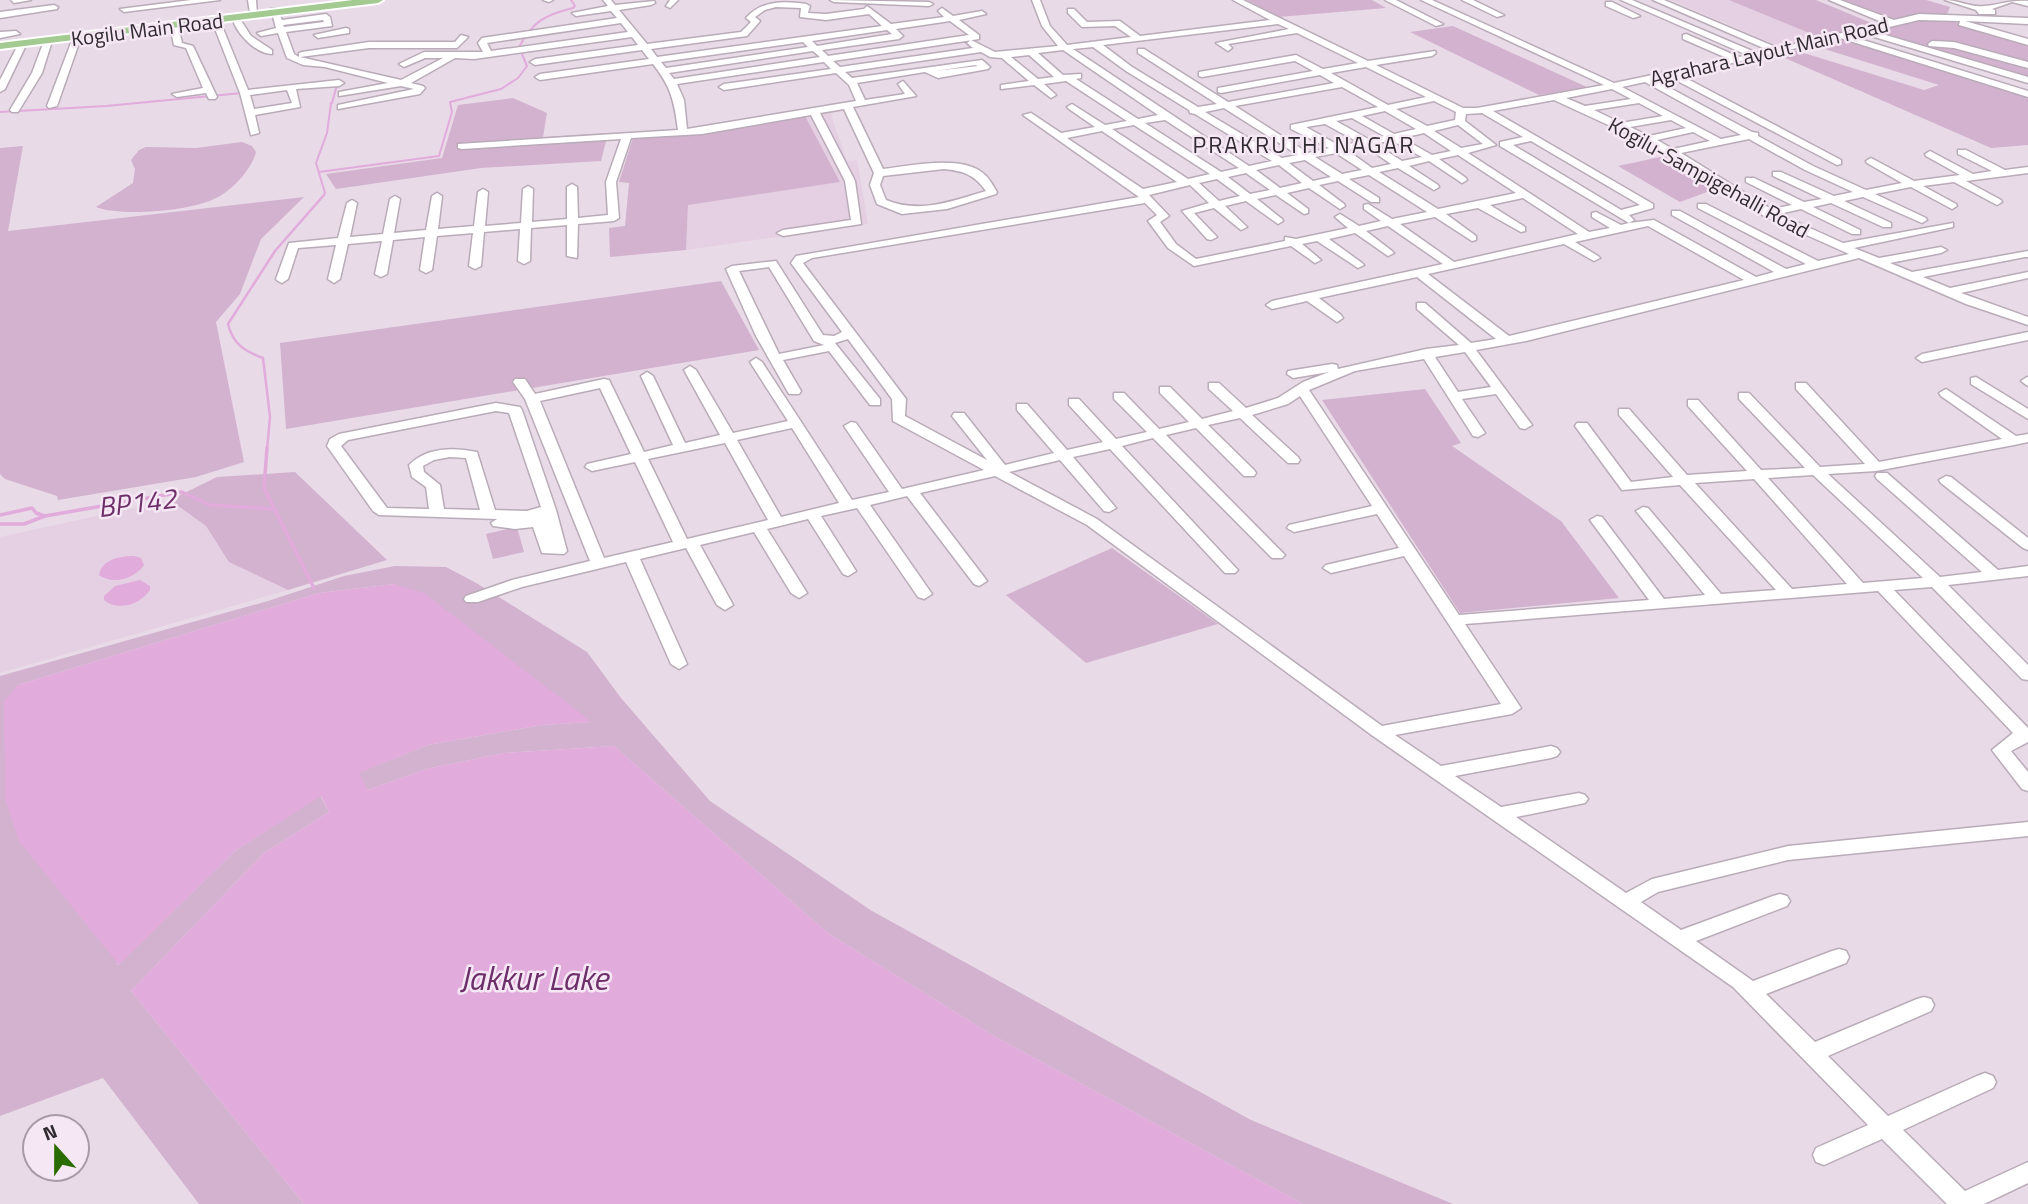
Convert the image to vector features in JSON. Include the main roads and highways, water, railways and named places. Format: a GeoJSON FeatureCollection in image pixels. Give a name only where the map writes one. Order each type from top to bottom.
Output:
{"type":"FeatureCollection","features":[{"type":"Feature","properties":{"kind":"main road","name":"Kogilu Main Road"},"geometry":{"type":"LineString","coordinates":[[283,30],[360,0]]}},
{"type":"Feature","properties":{"kind":"main road","name":"Kogilu Main Road"},"geometry":{"type":"LineString","coordinates":[[0,45],[235,18],[283,30],[378,0]]}},
{"type":"Feature","properties":{"kind":"main road","name":"Kogilu Main Road"},"geometry":{"type":"LineString","coordinates":[[0,45],[18,34],[48,41],[254,13],[283,30]]}},
{"type":"Feature","properties":{"kind":"water"},"geometry":{"type":"Polygon","coordinates":[[[134,556],[141,558],[144,565],[135,574],[117,580],[99,575],[108,562],[134,556]]]}},
{"type":"Feature","properties":{"kind":"water"},"geometry":{"type":"Polygon","coordinates":[[[140,580],[150,586],[150,590],[141,599],[122,606],[104,600],[104,596],[115,586],[140,580]]]}},
{"type":"Feature","properties":{"kind":"water","name":"Jakkur Lake"},"geometry":{"type":"Polygon","coordinates":[[[394,584],[424,593],[592,722],[542,725],[428,745],[359,773],[368,790],[426,769],[504,753],[614,746],[829,934],[994,1036],[1303,1204],[304,1204],[131,991],[264,853],[329,812],[321,796],[235,851],[119,965],[19,841],[5,799],[4,701],[18,685],[319,593],[394,584]]]}},
{"type":"Feature","properties":{"kind":"waterway"},"geometry":{"type":"LineString","coordinates":[[319,172],[439,156],[452,112],[450,102],[501,89],[518,78],[527,66],[519,47],[524,38],[541,20],[573,8],[575,6],[571,0]]}},
{"type":"Feature","properties":{"kind":"waterway"},"geometry":{"type":"LineString","coordinates":[[332,103],[337,85]]}},
{"type":"Feature","properties":{"kind":"waterway"},"geometry":{"type":"LineString","coordinates":[[0,112],[106,106],[242,93]]}},
{"type":"Feature","properties":{"kind":"waterway"},"geometry":{"type":"LineString","coordinates":[[323,196],[325,193],[316,163],[327,133],[331,103]]}},
{"type":"Feature","properties":{"kind":"waterway"},"geometry":{"type":"LineString","coordinates":[[267,450],[270,417],[263,358],[240,346],[228,324],[275,251],[324,195]]}},
{"type":"Feature","properties":{"kind":"waterway"},"geometry":{"type":"LineString","coordinates":[[267,448],[264,488],[274,509]]}},
{"type":"Feature","properties":{"kind":"waterway","name":"BP142"},"geometry":{"type":"LineString","coordinates":[[45,516],[182,492],[210,505],[274,509]]}},
{"type":"Feature","properties":{"kind":"waterway","name":"BP142"},"geometry":{"type":"LineString","coordinates":[[0,515],[32,508],[36,513],[45,516]]}},
{"type":"Feature","properties":{"kind":"waterway"},"geometry":{"type":"LineString","coordinates":[[274,509],[314,588]]}},
{"type":"Feature","properties":{"kind":"waterway"},"geometry":{"type":"LineString","coordinates":[[0,524],[24,524],[45,516]]}},
{"type":"Feature","properties":{"kind":"district","name":"PRAKRUTHI NAGAR"},"geometry":{"type":"Point","coordinates":[1304,144]}}]}
